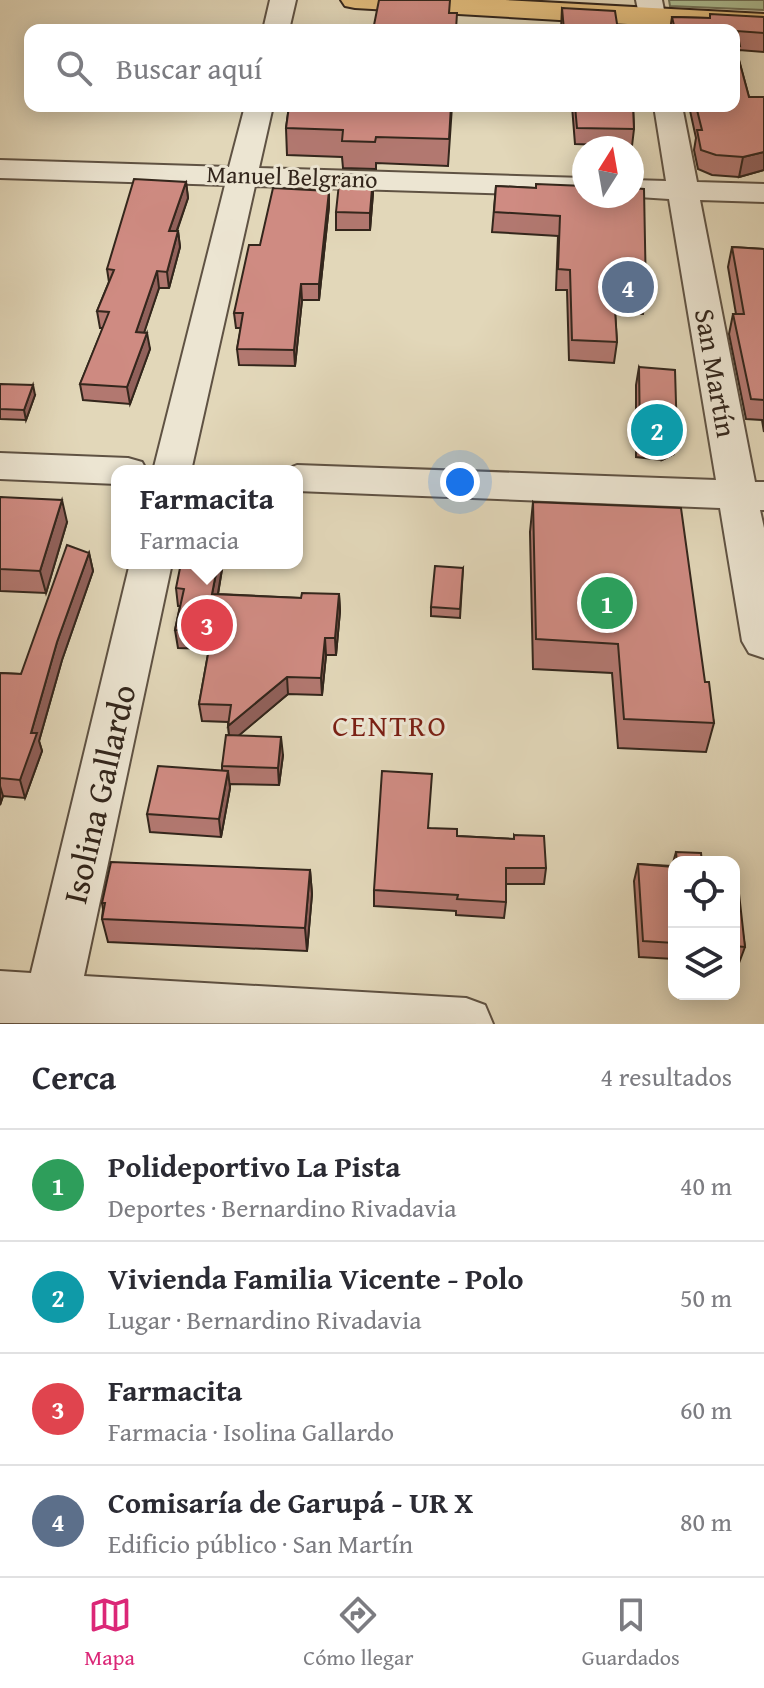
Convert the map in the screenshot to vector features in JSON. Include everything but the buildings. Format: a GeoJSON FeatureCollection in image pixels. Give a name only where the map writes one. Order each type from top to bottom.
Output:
{"type":"FeatureCollection","features":[{"type":"Feature","properties":{"kind":"main road"},"geometry":{"type":"LineString","coordinates":[[355,0],[764,23]]}},
{"type":"Feature","properties":{"kind":"street"},"geometry":{"type":"LineString","coordinates":[[277,24],[283,0]]}},
{"type":"Feature","properties":{"kind":"street"},"geometry":{"type":"LineString","coordinates":[[173,465],[258,112]]}},
{"type":"Feature","properties":{"kind":"street","name":"San Martín"},"geometry":{"type":"LineString","coordinates":[[669,112],[751,496],[764,641]]}},
{"type":"Feature","properties":{"kind":"street","name":"Manuel Belgrano"},"geometry":{"type":"LineString","coordinates":[[0,169],[243,174],[572,187]]}},
{"type":"Feature","properties":{"kind":"street"},"geometry":{"type":"LineString","coordinates":[[644,189],[764,193]]}},
{"type":"Feature","properties":{"kind":"street"},"geometry":{"type":"LineString","coordinates":[[0,466],[111,470]]}},
{"type":"Feature","properties":{"kind":"street"},"geometry":{"type":"LineString","coordinates":[[303,478],[751,496]]}},
{"type":"Feature","properties":{"kind":"street","name":"Isolina Gallardo"},"geometry":{"type":"LineString","coordinates":[[33,1007],[149,569]]}},
{"type":"Feature","properties":{"kind":"street"},"geometry":{"type":"LineString","coordinates":[[33,1007],[466,1024]]}},
{"type":"Feature","properties":{"kind":"green space"},"geometry":{"type":"Polygon","coordinates":[[[669,0],[764,0],[764,10],[670,6],[669,0]]]}},
{"type":"Feature","properties":{"kind":"place","name":"Comisaría de Garupá - UR X"},"geometry":{"type":"Point","coordinates":[628,287]}},
{"type":"Feature","properties":{"kind":"place","name":"Vivienda Familia Vicente - Polo"},"geometry":{"type":"Point","coordinates":[657,430]}},
{"type":"Feature","properties":{"kind":"place","name":"Polideportivo La Pista"},"geometry":{"type":"Point","coordinates":[607,603]}},
{"type":"Feature","properties":{"kind":"place","name":"Farmacita"},"geometry":{"type":"Point","coordinates":[207,625]}},
{"type":"Feature","properties":{"kind":"district","name":"CENTRO"},"geometry":{"type":"Point","coordinates":[390,726]}}]}
